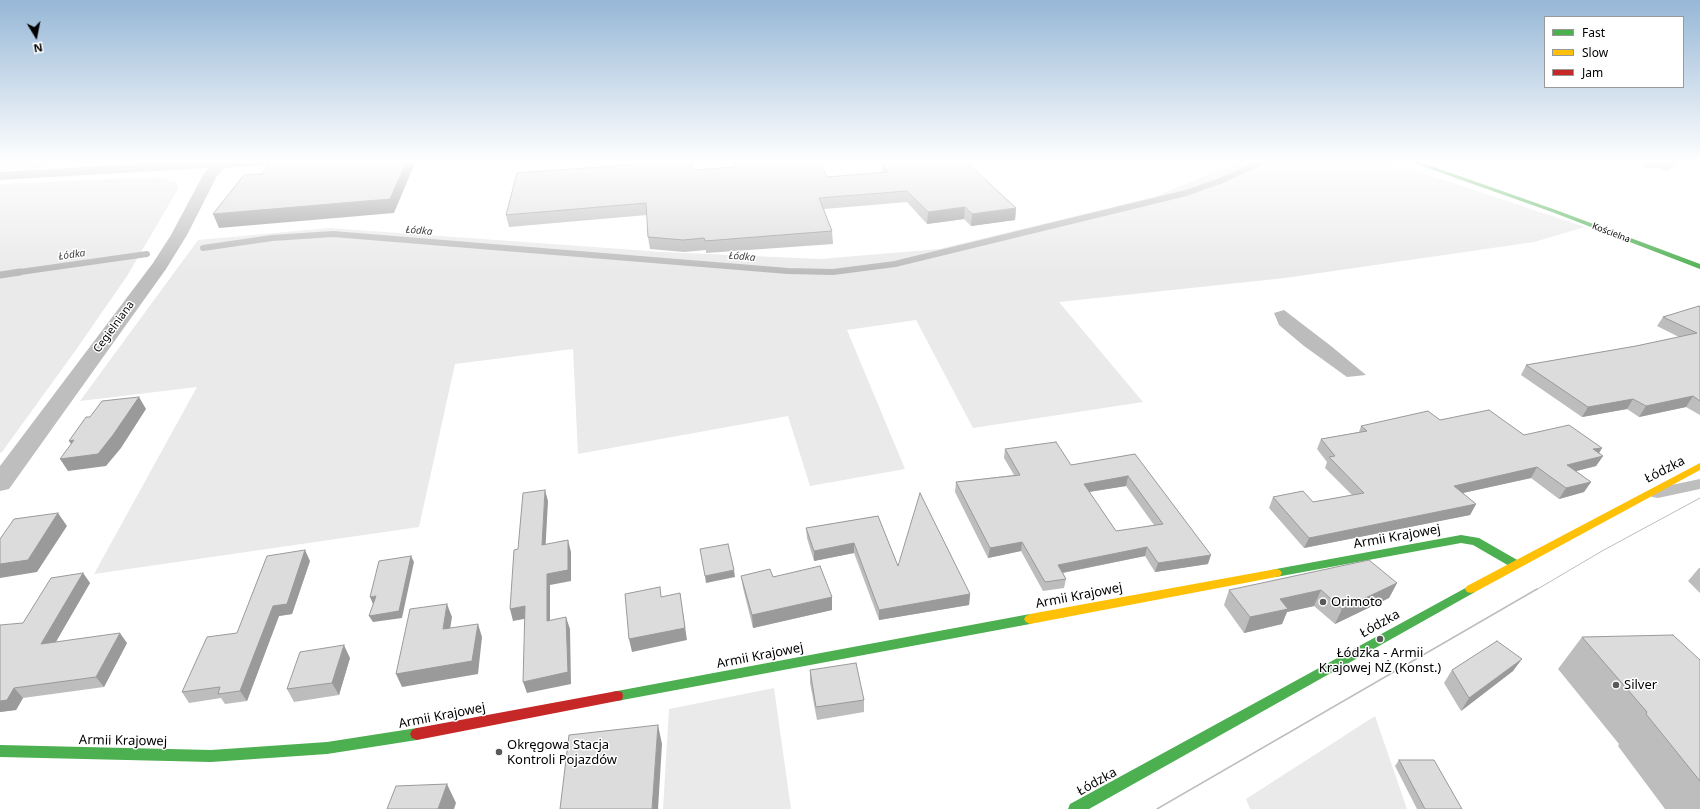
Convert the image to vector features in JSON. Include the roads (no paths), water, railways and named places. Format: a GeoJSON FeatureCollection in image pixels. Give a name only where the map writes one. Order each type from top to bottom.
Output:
{"type":"FeatureCollection","features":[{"type":"Feature","properties":{"kind":"street","name":"Cegielniana"},"geometry":{"type":"LineString","coordinates":[[0,483],[160,265],[179,235],[198,198]]}},
{"type":"Feature","properties":{"kind":"street","name":"Kościelna"},"geometry":{"type":"LineString","coordinates":[[1516,198],[1700,267]]}},
{"type":"Feature","properties":{"kind":"street","name":"Łódzka"},"geometry":{"type":"LineString","coordinates":[[1075,809],[1515,564],[1700,466]]}},
{"type":"Feature","properties":{"kind":"street","name":"Armii Krajowej"},"geometry":{"type":"LineString","coordinates":[[0,751],[211,756],[327,748],[379,741],[1461,539],[1475,541],[1515,564]]}},
{"type":"Feature","properties":{"kind":"lane"},"geometry":{"type":"LineString","coordinates":[[1640,497],[1700,484]]}},
{"type":"Feature","properties":{"kind":"waterway","name":"Łódka"},"geometry":{"type":"LineString","coordinates":[[203,248],[272,238],[333,234],[788,271],[833,272],[895,264],[1167,198]]}},
{"type":"Feature","properties":{"kind":"waterway","name":"Łódka"},"geometry":{"type":"LineString","coordinates":[[19,272],[147,254]]}},
{"type":"Feature","properties":{"kind":"waterway","name":"Łódka"},"geometry":{"type":"LineString","coordinates":[[0,275],[19,272]]}},
{"type":"Feature","properties":{"kind":"waterway","name":"Łódka"},"geometry":{"type":"LineString","coordinates":[[13,273],[19,272]]}},
{"type":"Feature","properties":{"kind":"tram line"},"geometry":{"type":"LineString","coordinates":[[1536,590],[1602,551],[1700,498]]}},
{"type":"Feature","properties":{"kind":"tram line"},"geometry":{"type":"LineString","coordinates":[[1157,809],[1537,589]]}},
{"type":"Feature","properties":{"kind":"place","name":"Orimoto"},"geometry":{"type":"Point","coordinates":[1323,602]}},
{"type":"Feature","properties":{"kind":"place","name":"Łódzka - Armii Krajowej NŻ (Konst.)"},"geometry":{"type":"Point","coordinates":[1380,639]}},
{"type":"Feature","properties":{"kind":"place","name":"Silver"},"geometry":{"type":"Point","coordinates":[1616,685]}},
{"type":"Feature","properties":{"kind":"place","name":"Okręgowa Stacja Kontroli Pojazdów"},"geometry":{"type":"Point","coordinates":[499,752]}}]}
